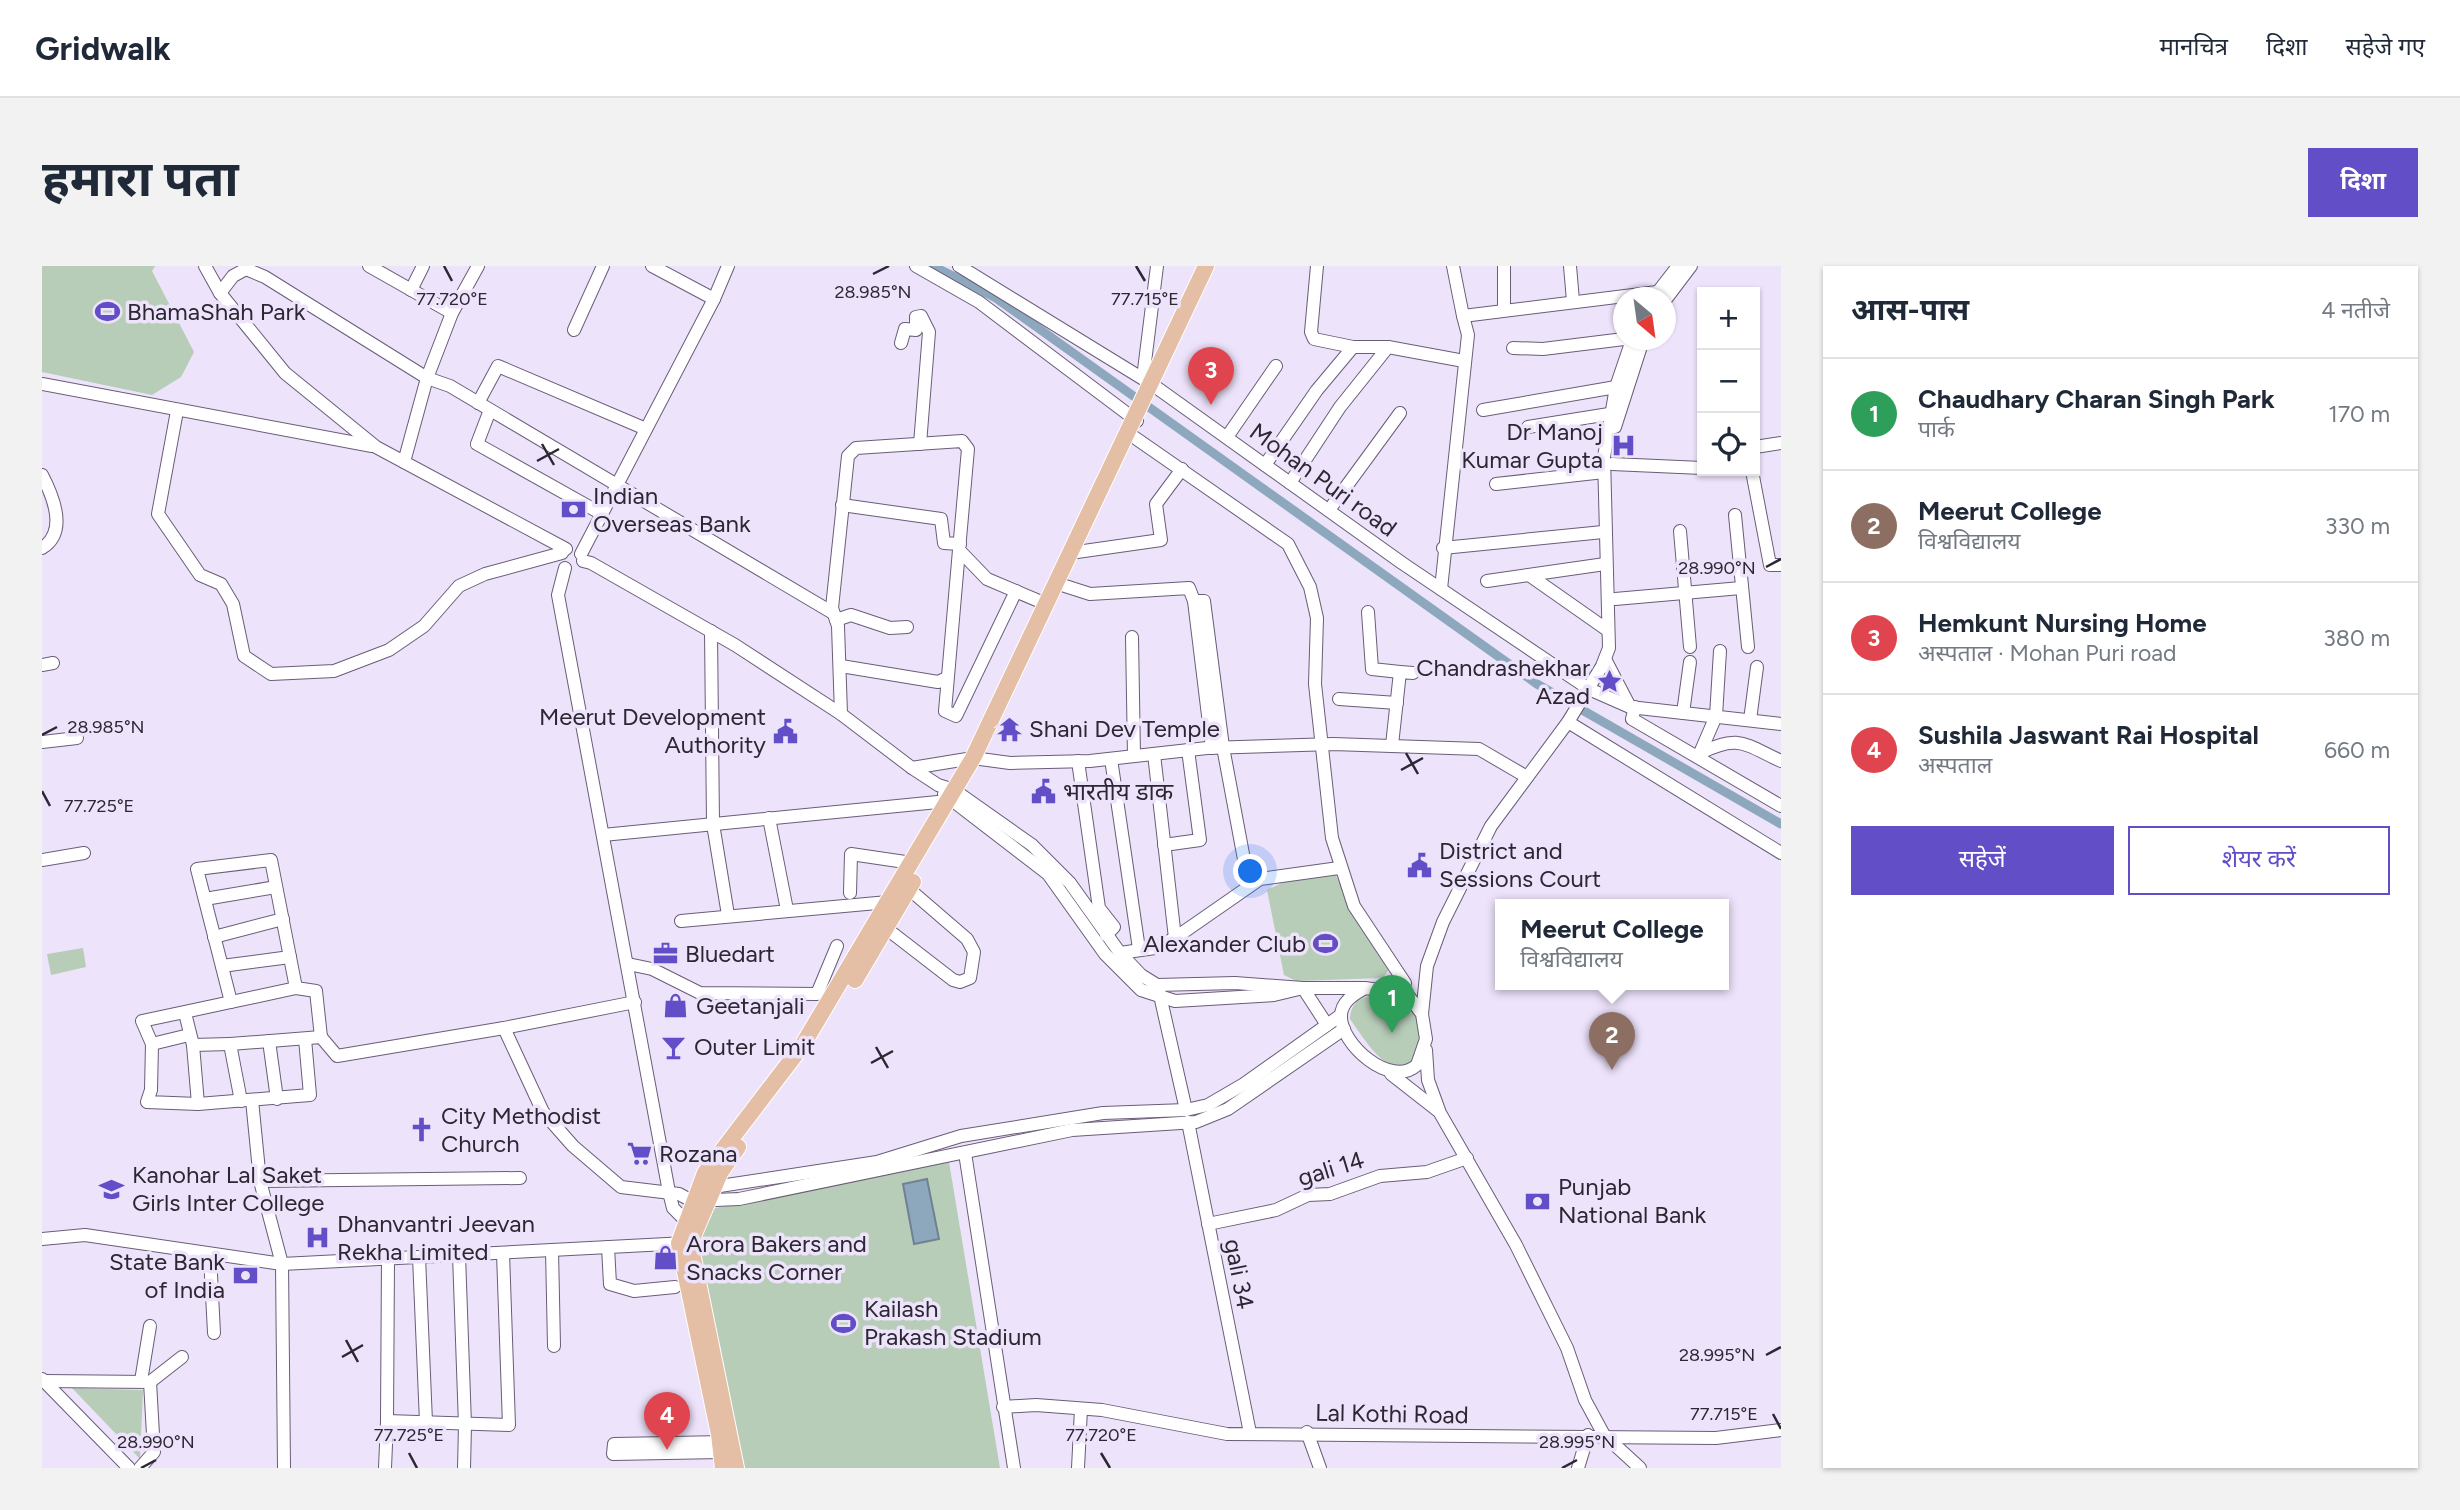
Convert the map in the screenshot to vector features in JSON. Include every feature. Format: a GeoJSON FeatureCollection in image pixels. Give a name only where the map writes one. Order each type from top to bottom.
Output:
{"type":"FeatureCollection","features":[{"type":"Feature","properties":{"kind":"main road"},"geometry":{"type":"LineString","coordinates":[[978,758],[1046,604],[1135,421],[1148,386],[1206,266]]}},
{"type":"Feature","properties":{"kind":"main road"},"geometry":{"type":"LineString","coordinates":[[1148,386],[1212,266]]}},
{"type":"Feature","properties":{"kind":"main road"},"geometry":{"type":"LineString","coordinates":[[736,1468],[724,1451],[684,1243],[694,1194],[705,1173],[802,1046],[978,758],[1062,585],[1109,475]]}},
{"type":"Feature","properties":{"kind":"main road"},"geometry":{"type":"LineString","coordinates":[[684,1243],[694,1194],[720,1172],[811,1046],[887,929],[953,797]]}},
{"type":"Feature","properties":{"kind":"street"},"geometry":{"type":"LineString","coordinates":[[205,266],[220,293],[285,373],[376,447],[564,551]]}},
{"type":"Feature","properties":{"kind":"street"},"geometry":{"type":"LineString","coordinates":[[369,266],[452,313]]}},
{"type":"Feature","properties":{"kind":"street"},"geometry":{"type":"LineString","coordinates":[[411,290],[423,266]]}},
{"type":"Feature","properties":{"kind":"street"},"geometry":{"type":"LineString","coordinates":[[404,462],[417,404],[452,313],[478,266]]}},
{"type":"Feature","properties":{"kind":"street"},"geometry":{"type":"LineString","coordinates":[[574,330],[603,266]]}},
{"type":"Feature","properties":{"kind":"street"},"geometry":{"type":"LineString","coordinates":[[652,266],[713,299]]}},
{"type":"Feature","properties":{"kind":"street"},"geometry":{"type":"LineString","coordinates":[[564,551],[560,561],[565,568],[576,569],[728,266]]}},
{"type":"Feature","properties":{"kind":"street"},"geometry":{"type":"LineString","coordinates":[[916,266],[979,302],[1135,421],[1182,469],[1288,544],[1310,587],[1317,618],[1315,684],[1332,838],[1339,868],[1354,906],[1405,983]]}},
{"type":"Feature","properties":{"kind":"street","name":"Mohan Puri road"},"geometry":{"type":"LineString","coordinates":[[959,266],[1227,437],[1441,589],[1588,689],[1633,707]]}},
{"type":"Feature","properties":{"kind":"street"},"geometry":{"type":"LineString","coordinates":[[1148,386],[1157,266]]}},
{"type":"Feature","properties":{"kind":"street"},"geometry":{"type":"LineString","coordinates":[[1317,266],[1311,332],[1314,339],[1353,347],[1388,348],[1464,361]]}},
{"type":"Feature","properties":{"kind":"street"},"geometry":{"type":"LineString","coordinates":[[1441,589],[1443,548],[1468,335],[1453,266]]}},
{"type":"Feature","properties":{"kind":"street"},"geometry":{"type":"LineString","coordinates":[[1504,266],[1504,310]]}},
{"type":"Feature","properties":{"kind":"street"},"geometry":{"type":"LineString","coordinates":[[1570,266],[1573,301]]}},
{"type":"Feature","properties":{"kind":"street"},"geometry":{"type":"LineString","coordinates":[[1665,287],[1678,266]]}},
{"type":"Feature","properties":{"kind":"street"},"geometry":{"type":"LineString","coordinates":[[1669,287],[1691,266]]}},
{"type":"Feature","properties":{"kind":"street"},"geometry":{"type":"LineString","coordinates":[[220,293],[233,276],[246,269],[265,277],[427,378],[450,386],[835,617],[851,615],[890,628],[907,627]]}},
{"type":"Feature","properties":{"kind":"street"},"geometry":{"type":"LineString","coordinates":[[1463,316],[1573,301],[1613,299]]}},
{"type":"Feature","properties":{"kind":"street"},"geometry":{"type":"LineString","coordinates":[[901,343],[905,329],[916,330],[916,317],[921,316],[929,331],[920,444]]}},
{"type":"Feature","properties":{"kind":"street"},"geometry":{"type":"LineString","coordinates":[[1513,348],[1543,349],[1613,340]]}},
{"type":"Feature","properties":{"kind":"street"},"geometry":{"type":"LineString","coordinates":[[1265,464],[1317,390],[1353,347]]}},
{"type":"Feature","properties":{"kind":"street"},"geometry":{"type":"LineString","coordinates":[[1290,482],[1340,407],[1388,348]]}},
{"type":"Feature","properties":{"kind":"street"},"geometry":{"type":"LineString","coordinates":[[1629,350],[1609,414],[1603,532],[1607,634],[1605,659],[1571,718],[1491,826],[1443,922],[1427,966],[1422,1014],[1428,1080],[1440,1113],[1522,1257],[1567,1348],[1586,1400],[1604,1435],[1640,1468]]}},
{"type":"Feature","properties":{"kind":"street"},"geometry":{"type":"LineString","coordinates":[[1607,634],[1614,630],[1615,599],[1608,468],[1614,431],[1640,350]]}},
{"type":"Feature","properties":{"kind":"street"},"geometry":{"type":"LineString","coordinates":[[478,403],[498,366],[646,429]]}},
{"type":"Feature","properties":{"kind":"street"},"geometry":{"type":"LineString","coordinates":[[1227,437],[1276,366]]}},
{"type":"Feature","properties":{"kind":"street"},"geometry":{"type":"LineString","coordinates":[[42,384],[376,447]]}},
{"type":"Feature","properties":{"kind":"street"},"geometry":{"type":"LineString","coordinates":[[1483,410],[1616,387]]}},
{"type":"Feature","properties":{"kind":"street"},"geometry":{"type":"LineString","coordinates":[[490,410],[477,444],[602,514]]}},
{"type":"Feature","properties":{"kind":"street"},"geometry":{"type":"LineString","coordinates":[[177,411],[158,514],[200,575],[221,584],[233,604],[244,656],[271,674],[334,671],[389,650],[424,626],[459,586],[485,574],[576,548],[582,558],[711,631],[841,714],[938,785],[1048,874],[1105,954],[1141,990],[1159,991],[1248,983],[1303,988],[1389,990],[1413,998],[1422,1014]]}},
{"type":"Feature","properties":{"kind":"street"},"geometry":{"type":"LineString","coordinates":[[1329,510],[1400,413]]}},
{"type":"Feature","properties":{"kind":"street"},"geometry":{"type":"LineString","coordinates":[[1528,427],[1609,414]]}},
{"type":"Feature","properties":{"kind":"street"},"geometry":{"type":"LineString","coordinates":[[841,714],[841,666],[835,617],[848,456],[856,448],[962,441],[968,449],[945,711],[956,716],[1016,591]]}},
{"type":"Feature","properties":{"kind":"street"},"geometry":{"type":"LineString","coordinates":[[1760,446],[1781,443]]}},
{"type":"Feature","properties":{"kind":"street"},"geometry":{"type":"LineString","coordinates":[[1496,484],[1608,468],[1697,468]]}},
{"type":"Feature","properties":{"kind":"street"},"geometry":{"type":"LineString","coordinates":[[1077,552],[1161,540],[1156,504],[1182,469]]}},
{"type":"Feature","properties":{"kind":"street"},"geometry":{"type":"LineString","coordinates":[[1753,476],[1770,565],[1781,565]]}},
{"type":"Feature","properties":{"kind":"street"},"geometry":{"type":"LineString","coordinates":[[42,548],[49,544],[57,511],[43,480]]}},
{"type":"Feature","properties":{"kind":"street"},"geometry":{"type":"LineString","coordinates":[[842,505],[941,519],[944,543],[959,547],[987,579],[1046,604]]}},
{"type":"Feature","properties":{"kind":"street"},"geometry":{"type":"LineString","coordinates":[[1735,514],[1748,647]]}},
{"type":"Feature","properties":{"kind":"street"},"geometry":{"type":"LineString","coordinates":[[1680,531],[1690,647]]}},
{"type":"Feature","properties":{"kind":"street"},"geometry":{"type":"LineString","coordinates":[[1443,548],[1603,532]]}},
{"type":"Feature","properties":{"kind":"street"},"geometry":{"type":"LineString","coordinates":[[1487,581],[1605,564]]}},
{"type":"Feature","properties":{"kind":"street"},"geometry":{"type":"LineString","coordinates":[[565,568],[558,595],[635,1002],[694,1194]]}},
{"type":"Feature","properties":{"kind":"street"},"geometry":{"type":"LineString","coordinates":[[1529,575],[1607,634]]}},
{"type":"Feature","properties":{"kind":"street"},"geometry":{"type":"LineString","coordinates":[[1062,585],[1090,594],[1189,588],[1194,601],[1218,747],[1249,886]]}},
{"type":"Feature","properties":{"kind":"street"},"geometry":{"type":"LineString","coordinates":[[1615,599],[1741,588]]}},
{"type":"Feature","properties":{"kind":"street"},"geometry":{"type":"LineString","coordinates":[[1368,612],[1372,669],[1406,673],[1397,703],[1392,745]]}},
{"type":"Feature","properties":{"kind":"street"},"geometry":{"type":"LineString","coordinates":[[711,631],[713,824],[728,915]]}},
{"type":"Feature","properties":{"kind":"street"},"geometry":{"type":"LineString","coordinates":[[1132,637],[1134,756]]}},
{"type":"Feature","properties":{"kind":"street"},"geometry":{"type":"LineString","coordinates":[[1720,651],[1716,716],[1700,753],[1724,741],[1739,742],[1781,761]]}},
{"type":"Feature","properties":{"kind":"street"},"geometry":{"type":"LineString","coordinates":[[1605,659],[1633,707],[1632,719],[1781,806]]}},
{"type":"Feature","properties":{"kind":"street"},"geometry":{"type":"LineString","coordinates":[[1683,713],[1690,662]]}},
{"type":"Feature","properties":{"kind":"street"},"geometry":{"type":"LineString","coordinates":[[841,666],[938,682],[947,678]]}},
{"type":"Feature","properties":{"kind":"street"},"geometry":{"type":"LineString","coordinates":[[1750,720],[1757,667]]}},
{"type":"Feature","properties":{"kind":"street"},"geometry":{"type":"LineString","coordinates":[[1339,699],[1397,703]]}},
{"type":"Feature","properties":{"kind":"street"},"geometry":{"type":"LineString","coordinates":[[1633,707],[1781,724]]}},
{"type":"Feature","properties":{"kind":"street"},"geometry":{"type":"LineString","coordinates":[[1571,718],[1781,853]]}},
{"type":"Feature","properties":{"kind":"street"},"geometry":{"type":"LineString","coordinates":[[42,742],[77,738]]}},
{"type":"Feature","properties":{"kind":"street"},"geometry":{"type":"LineString","coordinates":[[912,768],[978,758],[1010,763],[1078,761],[1218,747],[1392,745],[1479,749],[1527,777]]}},
{"type":"Feature","properties":{"kind":"street"},"geometry":{"type":"LineString","coordinates":[[1164,845],[1200,841],[1188,750]]}},
{"type":"Feature","properties":{"kind":"street"},"geometry":{"type":"LineString","coordinates":[[1154,754],[1175,938]]}},
{"type":"Feature","properties":{"kind":"street"},"geometry":{"type":"LineString","coordinates":[[1111,759],[1139,949]]}},
{"type":"Feature","properties":{"kind":"street"},"geometry":{"type":"LineString","coordinates":[[1078,761],[1099,908],[1114,927],[1106,935]]}},
{"type":"Feature","properties":{"kind":"street"},"geometry":{"type":"LineString","coordinates":[[603,835],[953,797],[1032,845],[1070,883],[1120,953],[1159,991]]}},
{"type":"Feature","properties":{"kind":"street"},"geometry":{"type":"LineString","coordinates":[[769,818],[787,909]]}},
{"type":"Feature","properties":{"kind":"street"},"geometry":{"type":"LineString","coordinates":[[42,860],[84,853]]}},
{"type":"Feature","properties":{"kind":"street"},"geometry":{"type":"LineString","coordinates":[[850,893],[851,854],[912,863]]}},
{"type":"Feature","properties":{"kind":"street"},"geometry":{"type":"LineString","coordinates":[[231,1002],[197,869],[271,860],[296,988]]}},
{"type":"Feature","properties":{"kind":"street"},"geometry":{"type":"LineString","coordinates":[[1120,953],[1155,948],[1175,938],[1260,879],[1339,868]]}},
{"type":"Feature","properties":{"kind":"street"},"geometry":{"type":"LineString","coordinates":[[205,899],[276,887]]}},
{"type":"Feature","properties":{"kind":"street"},"geometry":{"type":"LineString","coordinates":[[887,929],[953,980],[960,982],[970,978],[974,952],[967,939],[909,889]]}},
{"type":"Feature","properties":{"kind":"street"},"geometry":{"type":"LineString","coordinates":[[681,921],[787,909],[888,902]]}},
{"type":"Feature","properties":{"kind":"street"},"geometry":{"type":"LineString","coordinates":[[214,937],[283,919]]}},
{"type":"Feature","properties":{"kind":"street"},"geometry":{"type":"LineString","coordinates":[[817,994],[836,946]]}},
{"type":"Feature","properties":{"kind":"street"},"geometry":{"type":"LineString","coordinates":[[222,966],[290,957]]}},
{"type":"Feature","properties":{"kind":"street"},"geometry":{"type":"LineString","coordinates":[[628,964],[652,969],[701,993],[835,994]]}},
{"type":"Feature","properties":{"kind":"street"},"geometry":{"type":"LineString","coordinates":[[1389,990],[1405,983],[1427,966]]}},
{"type":"Feature","properties":{"kind":"street"},"geometry":{"type":"LineString","coordinates":[[305,1039],[310,1095],[198,1104],[147,1102],[151,1090],[152,1044],[142,1021],[296,988],[316,991],[321,1038],[338,1056],[504,1028],[635,1002]]}},
{"type":"Feature","properties":{"kind":"street"},"geometry":{"type":"LineString","coordinates":[[1303,988],[1327,1025]]}},
{"type":"Feature","properties":{"kind":"street"},"geometry":{"type":"LineString","coordinates":[[687,1222],[673,1208],[694,1194],[877,1161],[961,1136],[1103,1113],[1187,1116],[1244,1084],[1341,1015],[1348,999],[1365,988]]}},
{"type":"Feature","properties":{"kind":"street","name":"gali 34"},"geometry":{"type":"LineString","coordinates":[[1159,991],[1187,1116],[1250,1433]]}},
{"type":"Feature","properties":{"kind":"street"},"geometry":{"type":"LineString","coordinates":[[185,1013],[191,1040],[198,1104]]}},
{"type":"Feature","properties":{"kind":"street"},"geometry":{"type":"LineString","coordinates":[[1341,1015],[1344,1029],[1367,1058],[1403,1081],[1440,1113]]}},
{"type":"Feature","properties":{"kind":"street"},"geometry":{"type":"LineString","coordinates":[[504,1028],[533,1096],[573,1146],[621,1187],[739,1199],[1072,1130],[1228,1109],[1344,1029]]}},
{"type":"Feature","properties":{"kind":"street"},"geometry":{"type":"LineString","coordinates":[[152,1044],[191,1040],[230,1044],[321,1038]]}},
{"type":"Feature","properties":{"kind":"street"},"geometry":{"type":"LineString","coordinates":[[269,1041],[277,1099]]}},
{"type":"Feature","properties":{"kind":"street"},"geometry":{"type":"LineString","coordinates":[[230,1044],[247,1100],[260,1181],[282,1264],[284,1468]]}},
{"type":"Feature","properties":{"kind":"street"},"geometry":{"type":"LineString","coordinates":[[1388,1072],[1399,1073],[1412,1069],[1421,1060],[1425,1045]]}},
{"type":"Feature","properties":{"kind":"street"},"geometry":{"type":"LineString","coordinates":[[965,1153],[1014,1468]]}},
{"type":"Feature","properties":{"kind":"street","name":"gali 14"},"geometry":{"type":"LineString","coordinates":[[1208,1224],[1276,1210],[1308,1195],[1330,1194],[1380,1176],[1427,1172],[1466,1158]]}},
{"type":"Feature","properties":{"kind":"street"},"geometry":{"type":"LineString","coordinates":[[260,1181],[520,1178]]}},
{"type":"Feature","properties":{"kind":"street"},"geometry":{"type":"LineString","coordinates":[[42,1239],[85,1235],[282,1264],[684,1243]]}},
{"type":"Feature","properties":{"kind":"street"},"geometry":{"type":"LineString","coordinates":[[608,1247],[610,1284],[634,1291],[675,1287]]}},
{"type":"Feature","properties":{"kind":"street"},"geometry":{"type":"LineString","coordinates":[[552,1250],[554,1346]]}},
{"type":"Feature","properties":{"kind":"street"},"geometry":{"type":"LineString","coordinates":[[387,1421],[509,1425],[503,1253]]}},
{"type":"Feature","properties":{"kind":"street"},"geometry":{"type":"LineString","coordinates":[[211,1255],[214,1332]]}},
{"type":"Feature","properties":{"kind":"street"},"geometry":{"type":"LineString","coordinates":[[459,1255],[466,1425],[464,1468]]}},
{"type":"Feature","properties":{"kind":"street"},"geometry":{"type":"LineString","coordinates":[[419,1257],[426,1422]]}},
{"type":"Feature","properties":{"kind":"street"},"geometry":{"type":"LineString","coordinates":[[385,1468],[388,1259]]}},
{"type":"Feature","properties":{"kind":"street"},"geometry":{"type":"LineString","coordinates":[[140,1468],[154,1452],[146,1381],[150,1326]]}},
{"type":"Feature","properties":{"kind":"street"},"geometry":{"type":"LineString","coordinates":[[43,1380],[146,1381],[182,1357]]}},
{"type":"Feature","properties":{"kind":"street"},"geometry":{"type":"LineString","coordinates":[[43,1380],[121,1465]]}},
{"type":"Feature","properties":{"kind":"street","name":"Lal Kothi Road"},"geometry":{"type":"LineString","coordinates":[[1003,1407],[1081,1409],[1227,1434],[1307,1432],[1499,1437],[1604,1435],[1716,1438],[1778,1431]]}},
{"type":"Feature","properties":{"kind":"street"},"geometry":{"type":"LineString","coordinates":[[1078,1468],[1081,1409]]}},
{"type":"Feature","properties":{"kind":"street"},"geometry":{"type":"LineString","coordinates":[[1778,1431],[1781,1446]]}},
{"type":"Feature","properties":{"kind":"street"},"geometry":{"type":"LineString","coordinates":[[1307,1432],[1320,1468]]}},
{"type":"Feature","properties":{"kind":"street"},"geometry":{"type":"LineString","coordinates":[[1578,1468],[1588,1436]]}},
{"type":"Feature","properties":{"kind":"street"},"geometry":{"type":"LineString","coordinates":[[614,1444],[724,1451],[613,1454],[614,1444]]}},
{"type":"Feature","properties":{"kind":"green space","name":"BhamaShah Park"},"geometry":{"type":"Polygon","coordinates":[[[42,266],[155,266],[152,271],[194,352],[181,377],[152,395],[42,372],[42,266]]]}},
{"type":"Feature","properties":{"kind":"green space","name":"Alexander Club"},"geometry":{"type":"Polygon","coordinates":[[[1335,874],[1359,921],[1390,968],[1383,978],[1296,981],[1284,975],[1267,890],[1288,880],[1335,874]]]}},
{"type":"Feature","properties":{"kind":"green space"},"geometry":{"type":"Polygon","coordinates":[[[83,948],[86,967],[51,975],[47,954],[83,948]]]}},
{"type":"Feature","properties":{"kind":"green space"},"geometry":{"type":"Polygon","coordinates":[[[1378,995],[1402,995],[1418,1018],[1421,1035],[1417,1053],[1406,1065],[1398,1067],[1378,1056],[1350,1019],[1358,1001],[1378,995]]]}},
{"type":"Feature","properties":{"kind":"green space","name":"Kailash Prakash Stadium"},"geometry":{"type":"Polygon","coordinates":[[[949,1162],[1000,1468],[744,1468],[694,1247],[698,1226],[715,1208],[949,1162]]]}},
{"type":"Feature","properties":{"kind":"green space"},"geometry":{"type":"Polygon","coordinates":[[[72,1388],[143,1390],[140,1459],[72,1388]]]}},
{"type":"Feature","properties":{"kind":"water"},"geometry":{"type":"Polygon","coordinates":[[[927,1179],[939,1239],[914,1244],[903,1184],[927,1179]]]}},
{"type":"Feature","properties":{"kind":"waterway"},"geometry":{"type":"LineString","coordinates":[[933,266],[996,298],[1537,684],[1781,824]]}},
{"type":"Feature","properties":{"kind":"place","name":"BhamaShah Park"},"geometry":{"type":"Point","coordinates":[107,312]}},
{"type":"Feature","properties":{"kind":"place","name":"Hemkunt Nursing Home"},"geometry":{"type":"Point","coordinates":[1211,405]}},
{"type":"Feature","properties":{"kind":"place","name":"Dr Manoj Kumar Gupta"},"geometry":{"type":"Point","coordinates":[1623,446]}},
{"type":"Feature","properties":{"kind":"place","name":"Indian Overseas Bank"},"geometry":{"type":"Point","coordinates":[573,510]}},
{"type":"Feature","properties":{"kind":"place","name":"Chandrashekhar Azad"},"geometry":{"type":"Point","coordinates":[1610,682]}},
{"type":"Feature","properties":{"kind":"place","name":"Shani Dev Temple"},"geometry":{"type":"Point","coordinates":[1009,729]}},
{"type":"Feature","properties":{"kind":"place","name":"Meerut Development Authority"},"geometry":{"type":"Point","coordinates":[786,731]}},
{"type":"Feature","properties":{"kind":"place","name":"भारतीय डाक"},"geometry":{"type":"Point","coordinates":[1043,792]}},
{"type":"Feature","properties":{"kind":"place","name":"District and Sessions Court"},"geometry":{"type":"Point","coordinates":[1419,865]}},
{"type":"Feature","properties":{"kind":"place","name":"Alexander Club"},"geometry":{"type":"Point","coordinates":[1326,944]}},
{"type":"Feature","properties":{"kind":"place","name":"Bluedart"},"geometry":{"type":"Point","coordinates":[665,954]}},
{"type":"Feature","properties":{"kind":"place","name":"Geetanjali"},"geometry":{"type":"Point","coordinates":[676,1006]}},
{"type":"Feature","properties":{"kind":"place","name":"Chaudhary Charan Singh Park"},"geometry":{"type":"Point","coordinates":[1392,1033]}},
{"type":"Feature","properties":{"kind":"place","name":"Outer Limit"},"geometry":{"type":"Point","coordinates":[674,1047]}},
{"type":"Feature","properties":{"kind":"place","name":"Meerut College"},"geometry":{"type":"Point","coordinates":[1612,1070]}},
{"type":"Feature","properties":{"kind":"place","name":"City Methodist Church"},"geometry":{"type":"Point","coordinates":[421,1130]}},
{"type":"Feature","properties":{"kind":"place","name":"Rozana"},"geometry":{"type":"Point","coordinates":[639,1154]}},
{"type":"Feature","properties":{"kind":"place","name":"Kanohar Lal Saket Girls Inter College"},"geometry":{"type":"Point","coordinates":[112,1189]}},
{"type":"Feature","properties":{"kind":"place","name":"Punjab National Bank"},"geometry":{"type":"Point","coordinates":[1538,1201]}},
{"type":"Feature","properties":{"kind":"place","name":"Dhanvantri Jeevan Rekha Limited"},"geometry":{"type":"Point","coordinates":[317,1238]}},
{"type":"Feature","properties":{"kind":"place","name":"Arora Bakers and Snacks Corner"},"geometry":{"type":"Point","coordinates":[666,1258]}},
{"type":"Feature","properties":{"kind":"place","name":"State Bank of India"},"geometry":{"type":"Point","coordinates":[245,1276]}},
{"type":"Feature","properties":{"kind":"place","name":"Kailash Prakash Stadium"},"geometry":{"type":"Point","coordinates":[844,1323]}},
{"type":"Feature","properties":{"kind":"place","name":"Sushila Jaswant Rai Hospital"},"geometry":{"type":"Point","coordinates":[667,1450]}}]}
